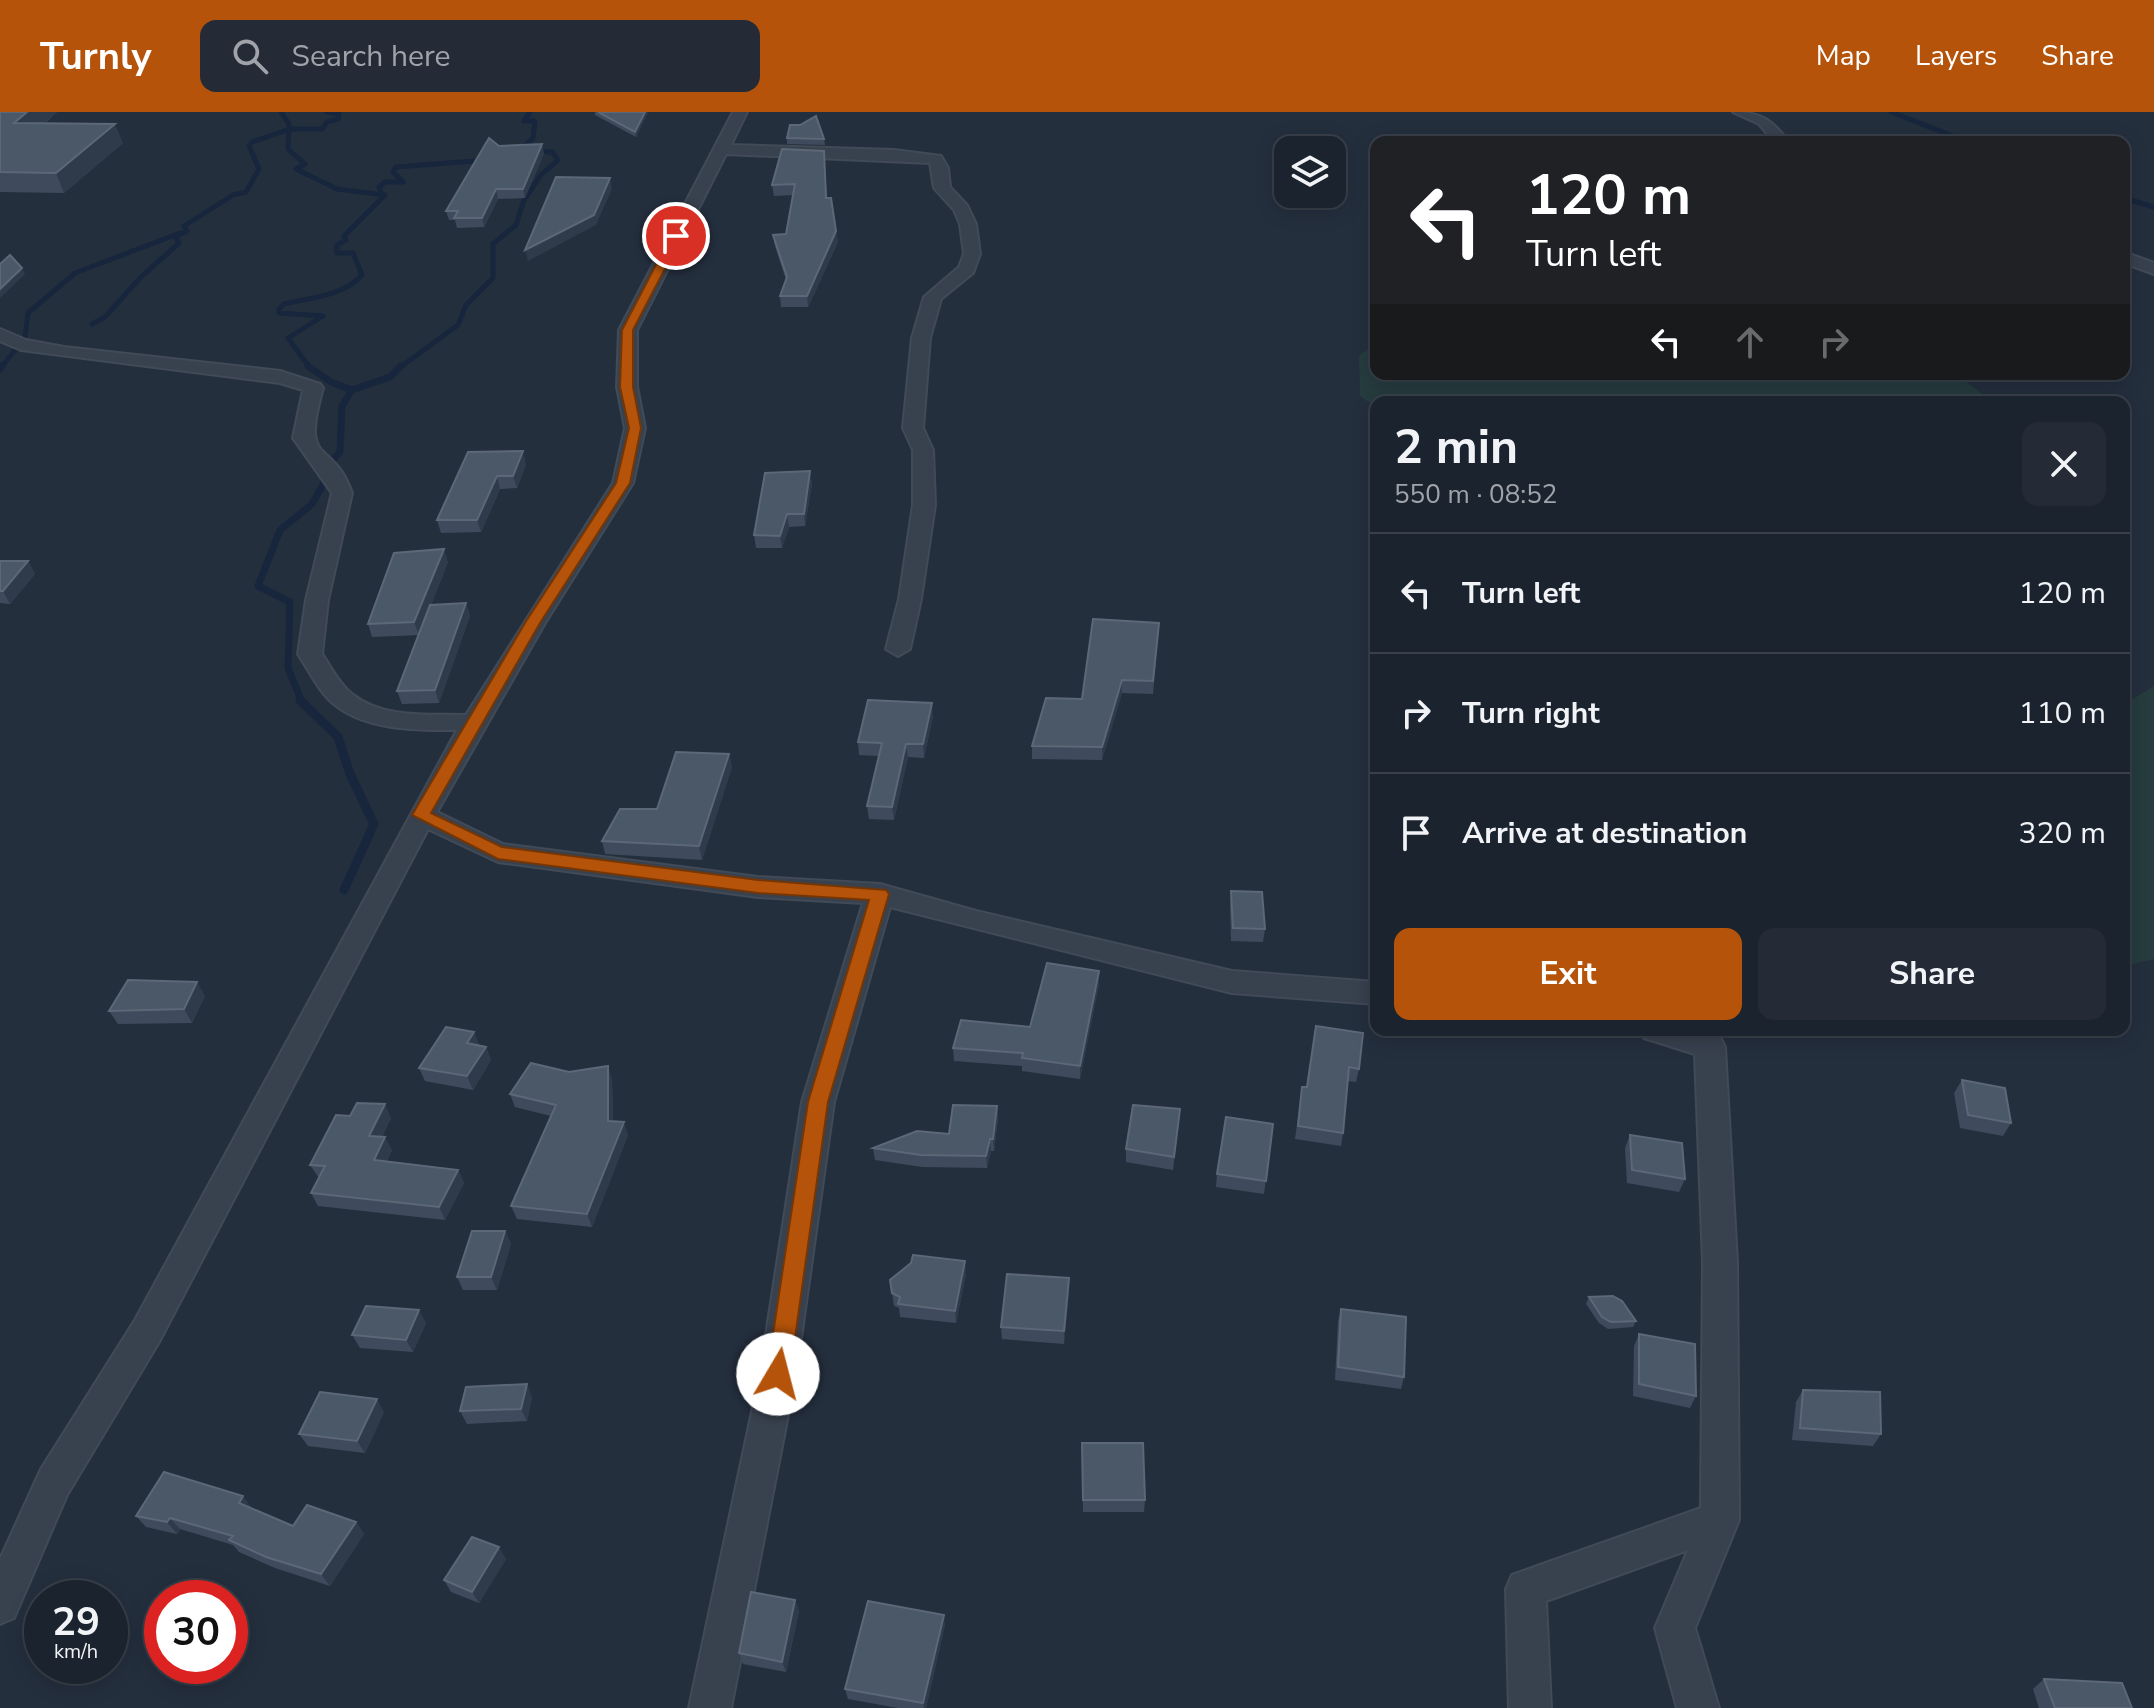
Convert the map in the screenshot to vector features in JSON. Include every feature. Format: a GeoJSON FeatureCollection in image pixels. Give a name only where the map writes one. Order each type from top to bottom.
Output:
{"type":"FeatureCollection","features":[{"type":"Feature","properties":{"kind":"street"},"geometry":{"type":"LineString","coordinates":[[0,1604],[54,1482],[147,1331],[421,815],[474,723],[623,483],[635,428],[627,387],[628,330],[740,112]]}},
{"type":"Feature","properties":{"kind":"street"},"geometry":{"type":"LineString","coordinates":[[1740,112],[1764,121],[1777,136]]}},
{"type":"Feature","properties":{"kind":"street"},"geometry":{"type":"LineString","coordinates":[[723,149],[894,154],[936,159],[942,188],[961,208],[968,224],[972,254],[967,269],[933,297],[921,338],[913,428],[923,450],[924,505],[910,599],[898,649]]}},
{"type":"Feature","properties":{"kind":"street"},"geometry":{"type":"LineString","coordinates":[[2130,259],[2154,269]]}},
{"type":"Feature","properties":{"kind":"street"},"geometry":{"type":"LineString","coordinates":[[0,334],[21,345],[64,353],[280,377],[313,388],[302,435],[306,449],[339,480],[342,493],[317,600],[310,654],[342,699],[370,713],[401,719],[474,723]]}},
{"type":"Feature","properties":{"kind":"street"},"geometry":{"type":"LineString","coordinates":[[421,815],[498,853],[758,887],[880,894],[976,921],[1232,982],[1370,993]]}},
{"type":"Feature","properties":{"kind":"street"},"geometry":{"type":"LineString","coordinates":[[710,1708],[778,1374],[818,1102],[880,894]]}},
{"type":"Feature","properties":{"kind":"street"},"geometry":{"type":"LineString","coordinates":[[1674,1036],[1710,1047],[1720,1262],[1720,1520],[1675,1628],[1698,1708]]}},
{"type":"Feature","properties":{"kind":"street"},"geometry":{"type":"LineString","coordinates":[[1530,1708],[1526,1589],[1720,1520]]}},
{"type":"Feature","properties":{"kind":"green space"},"geometry":{"type":"Polygon","coordinates":[[[1370,348],[1370,380],[1964,380],[1985,396],[1370,396],[1370,403],[1360,396],[1359,355],[1370,348]]]}},
{"type":"Feature","properties":{"kind":"green space"},"geometry":{"type":"Polygon","coordinates":[[[2154,686],[2154,959],[2133,964],[2130,963],[2130,700],[2154,686]]]}},
{"type":"Feature","properties":{"kind":"building"},"geometry":{"type":"Polygon","coordinates":[[[0,112],[27,112],[14,123],[115,124],[56,173],[0,172],[0,112]]]}},
{"type":"Feature","properties":{"kind":"building"},"geometry":{"type":"Polygon","coordinates":[[[598,112],[645,112],[635,132],[598,112]]]}},
{"type":"Feature","properties":{"kind":"building"},"geometry":{"type":"Polygon","coordinates":[[[816,116],[824,139],[787,138],[790,125],[800,125],[816,116]]]}},
{"type":"Feature","properties":{"kind":"building"},"geometry":{"type":"Polygon","coordinates":[[[489,138],[499,146],[542,144],[523,189],[496,189],[482,218],[454,218],[458,211],[446,211],[489,138]]]}},
{"type":"Feature","properties":{"kind":"building"},"geometry":{"type":"Polygon","coordinates":[[[782,149],[824,151],[826,198],[831,198],[836,231],[807,296],[780,296],[787,277],[773,235],[786,234],[795,184],[772,185],[782,149]]]}},
{"type":"Feature","properties":{"kind":"building"},"geometry":{"type":"Polygon","coordinates":[[[556,177],[610,178],[594,215],[525,250],[556,177]]]}},
{"type":"Feature","properties":{"kind":"building"},"geometry":{"type":"Polygon","coordinates":[[[10,255],[22,268],[0,289],[0,264],[10,255]]]}},
{"type":"Feature","properties":{"kind":"building"},"geometry":{"type":"Polygon","coordinates":[[[523,451],[513,476],[497,476],[477,520],[437,520],[468,452],[523,451]]]}},
{"type":"Feature","properties":{"kind":"building"},"geometry":{"type":"Polygon","coordinates":[[[810,471],[804,514],[787,514],[780,536],[754,535],[765,473],[810,471]]]}},
{"type":"Feature","properties":{"kind":"building"},"geometry":{"type":"Polygon","coordinates":[[[444,549],[414,622],[368,624],[394,553],[444,549]]]}},
{"type":"Feature","properties":{"kind":"building"},"geometry":{"type":"Polygon","coordinates":[[[0,561],[28,561],[3,591],[0,591],[0,561]]]}},
{"type":"Feature","properties":{"kind":"building"},"geometry":{"type":"Polygon","coordinates":[[[466,603],[435,690],[397,691],[430,605],[466,603]]]}},
{"type":"Feature","properties":{"kind":"building"},"geometry":{"type":"Polygon","coordinates":[[[1093,619],[1159,623],[1153,681],[1122,680],[1102,747],[1032,746],[1046,698],[1082,699],[1093,619]]]}},
{"type":"Feature","properties":{"kind":"building"},"geometry":{"type":"Polygon","coordinates":[[[868,700],[932,703],[923,744],[906,744],[892,807],[867,806],[882,743],[858,742],[868,700]]]}},
{"type":"Feature","properties":{"kind":"building"},"geometry":{"type":"Polygon","coordinates":[[[676,752],[729,754],[699,846],[602,841],[620,809],[657,809],[676,752]]]}},
{"type":"Feature","properties":{"kind":"building"},"geometry":{"type":"Polygon","coordinates":[[[1231,891],[1262,892],[1265,929],[1233,928],[1231,891]]]}},
{"type":"Feature","properties":{"kind":"building"},"geometry":{"type":"Polygon","coordinates":[[[1047,963],[1099,971],[1080,1066],[1022,1058],[1023,1053],[953,1048],[961,1020],[1030,1027],[1047,963]]]}},
{"type":"Feature","properties":{"kind":"building"},"geometry":{"type":"Polygon","coordinates":[[[128,980],[197,982],[184,1009],[109,1011],[128,980]]]}},
{"type":"Feature","properties":{"kind":"building"},"geometry":{"type":"Polygon","coordinates":[[[1316,1026],[1363,1033],[1359,1069],[1349,1067],[1343,1133],[1298,1126],[1302,1087],[1307,1087],[1316,1026]]]}},
{"type":"Feature","properties":{"kind":"building"},"geometry":{"type":"Polygon","coordinates":[[[446,1027],[474,1032],[467,1043],[486,1047],[467,1076],[419,1068],[446,1027]]]}},
{"type":"Feature","properties":{"kind":"building"},"geometry":{"type":"Polygon","coordinates":[[[531,1063],[569,1072],[608,1066],[608,1121],[624,1122],[587,1214],[511,1206],[556,1105],[510,1094],[531,1063]]]}},
{"type":"Feature","properties":{"kind":"building"},"geometry":{"type":"Polygon","coordinates":[[[1962,1080],[2005,1088],[2011,1123],[1968,1115],[1962,1080]]]}},
{"type":"Feature","properties":{"kind":"building"},"geometry":{"type":"Polygon","coordinates":[[[357,1103],[385,1104],[369,1136],[385,1137],[374,1160],[458,1170],[439,1207],[311,1193],[325,1166],[310,1165],[336,1115],[350,1116],[357,1103]]]}},
{"type":"Feature","properties":{"kind":"building"},"geometry":{"type":"Polygon","coordinates":[[[953,1105],[997,1106],[993,1139],[990,1139],[986,1156],[921,1155],[873,1148],[917,1131],[949,1134],[953,1105]]]}},
{"type":"Feature","properties":{"kind":"building"},"geometry":{"type":"Polygon","coordinates":[[[1133,1105],[1180,1109],[1174,1157],[1126,1149],[1133,1105]]]}},
{"type":"Feature","properties":{"kind":"building"},"geometry":{"type":"Polygon","coordinates":[[[1226,1117],[1273,1124],[1266,1181],[1217,1174],[1226,1117]]]}},
{"type":"Feature","properties":{"kind":"building"},"geometry":{"type":"Polygon","coordinates":[[[1630,1135],[1682,1143],[1685,1179],[1632,1170],[1630,1135]]]}},
{"type":"Feature","properties":{"kind":"building"},"geometry":{"type":"Polygon","coordinates":[[[472,1231],[505,1231],[491,1277],[457,1277],[472,1231]]]}},
{"type":"Feature","properties":{"kind":"building"},"geometry":{"type":"Polygon","coordinates":[[[913,1255],[965,1261],[955,1311],[898,1304],[900,1297],[892,1293],[890,1280],[911,1263],[913,1255]]]}},
{"type":"Feature","properties":{"kind":"building"},"geometry":{"type":"Polygon","coordinates":[[[1007,1274],[1069,1278],[1064,1331],[1001,1327],[1007,1274]]]}},
{"type":"Feature","properties":{"kind":"building"},"geometry":{"type":"Polygon","coordinates":[[[1613,1296],[1622,1301],[1636,1321],[1611,1322],[1602,1317],[1589,1297],[1613,1296]]]}},
{"type":"Feature","properties":{"kind":"building"},"geometry":{"type":"Polygon","coordinates":[[[366,1306],[419,1310],[406,1340],[352,1335],[366,1306]]]}},
{"type":"Feature","properties":{"kind":"building"},"geometry":{"type":"Polygon","coordinates":[[[1341,1309],[1406,1317],[1404,1377],[1338,1367],[1341,1309]]]}},
{"type":"Feature","properties":{"kind":"building"},"geometry":{"type":"Polygon","coordinates":[[[1639,1334],[1695,1344],[1696,1396],[1639,1384],[1639,1334]]]}},
{"type":"Feature","properties":{"kind":"building"},"geometry":{"type":"Polygon","coordinates":[[[527,1384],[521,1409],[460,1411],[466,1387],[527,1384]]]}},
{"type":"Feature","properties":{"kind":"building"},"geometry":{"type":"Polygon","coordinates":[[[1803,1390],[1880,1392],[1881,1434],[1800,1428],[1803,1390]]]}},
{"type":"Feature","properties":{"kind":"building"},"geometry":{"type":"Polygon","coordinates":[[[320,1392],[377,1399],[357,1441],[299,1434],[320,1392]]]}},
{"type":"Feature","properties":{"kind":"building"},"geometry":{"type":"Polygon","coordinates":[[[1082,1443],[1143,1443],[1145,1500],[1083,1500],[1082,1443]]]}},
{"type":"Feature","properties":{"kind":"building"},"geometry":{"type":"Polygon","coordinates":[[[164,1472],[243,1496],[239,1503],[293,1526],[307,1505],[356,1522],[321,1574],[266,1557],[229,1540],[233,1536],[170,1518],[167,1522],[136,1516],[164,1472]]]}},
{"type":"Feature","properties":{"kind":"building"},"geometry":{"type":"Polygon","coordinates":[[[472,1537],[499,1547],[472,1592],[444,1580],[472,1537]]]}},
{"type":"Feature","properties":{"kind":"building"},"geometry":{"type":"Polygon","coordinates":[[[751,1592],[795,1600],[782,1662],[739,1653],[751,1592]]]}},
{"type":"Feature","properties":{"kind":"building"},"geometry":{"type":"Polygon","coordinates":[[[868,1601],[944,1615],[923,1703],[845,1689],[868,1601]]]}},
{"type":"Feature","properties":{"kind":"building"},"geometry":{"type":"Polygon","coordinates":[[[2044,1679],[2122,1683],[2132,1708],[2055,1708],[2044,1679]]]}},
{"type":"Feature","properties":{"kind":"waterway"},"geometry":{"type":"LineString","coordinates":[[281,112],[289,124],[289,129]]}},
{"type":"Feature","properties":{"kind":"waterway"},"geometry":{"type":"LineString","coordinates":[[289,129],[322,129],[327,122],[338,119],[339,114],[326,112]]}},
{"type":"Feature","properties":{"kind":"waterway"},"geometry":{"type":"LineString","coordinates":[[399,368],[458,325],[466,305],[493,278],[493,244],[516,225],[524,200],[541,175],[558,160],[552,152],[521,150],[533,138],[535,121],[524,121],[530,112]]}},
{"type":"Feature","properties":{"kind":"waterway"},"geometry":{"type":"LineString","coordinates":[[1891,112],[1953,136]]}},
{"type":"Feature","properties":{"kind":"waterway"},"geometry":{"type":"LineString","coordinates":[[92,324],[105,317],[141,277],[179,243],[175,237],[187,231],[184,226],[233,195],[246,192],[259,169],[249,146],[252,142],[289,129]]}},
{"type":"Feature","properties":{"kind":"waterway"},"geometry":{"type":"LineString","coordinates":[[289,129],[288,149],[305,164],[296,169],[337,189],[385,195],[344,236],[346,240],[337,245],[337,253],[353,253],[362,275],[336,292],[284,304],[279,309],[279,313],[323,316],[288,338],[309,367]]}},
{"type":"Feature","properties":{"kind":"waterway"},"geometry":{"type":"LineString","coordinates":[[381,192],[379,187],[385,182],[403,182],[393,172],[396,167],[487,160]]}},
{"type":"Feature","properties":{"kind":"waterway"},"geometry":{"type":"LineString","coordinates":[[2130,200],[2154,207]]}},
{"type":"Feature","properties":{"kind":"waterway"},"geometry":{"type":"LineString","coordinates":[[1,368],[25,337],[28,313],[75,273],[180,233]]}},
{"type":"Feature","properties":{"kind":"waterway"},"geometry":{"type":"LineString","coordinates":[[309,367],[331,382],[352,390]]}},
{"type":"Feature","properties":{"kind":"waterway"},"geometry":{"type":"LineString","coordinates":[[352,390],[390,377],[399,368]]}},
{"type":"Feature","properties":{"kind":"waterway"},"geometry":{"type":"LineString","coordinates":[[302,702],[288,668],[290,602],[258,586],[280,530],[312,504],[323,485],[327,466],[340,452],[342,406],[352,390]]}},
{"type":"Feature","properties":{"kind":"waterway"},"geometry":{"type":"LineString","coordinates":[[302,702],[338,737],[350,774],[374,824],[344,890]]}},
{"type":"Feature","properties":{"kind":"route"},"geometry":{"type":"LineString","coordinates":[[676,236],[628,330],[627,387],[635,428],[623,483],[533,623],[421,815],[498,853],[758,887],[880,894],[818,1102],[778,1374]]}}]}
